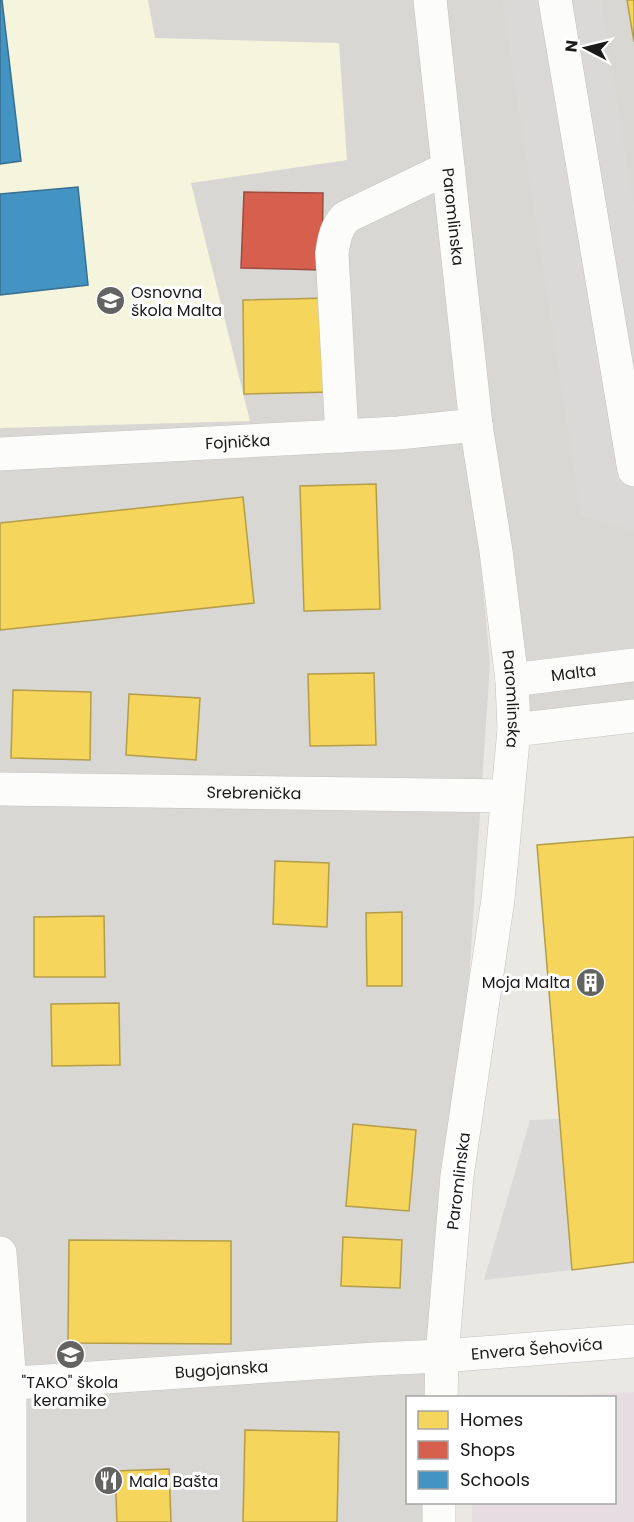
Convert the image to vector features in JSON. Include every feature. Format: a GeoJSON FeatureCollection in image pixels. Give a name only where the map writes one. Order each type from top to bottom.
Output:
{"type":"FeatureCollection","features":[{"type":"Feature","properties":{"kind":"street","name":"Paromlinska"},"geometry":{"type":"LineString","coordinates":[[430,0],[476,425],[496,551],[512,680],[514,730],[498,899],[457,1176],[442,1356],[441,1396]]}},
{"type":"Feature","properties":{"kind":"street"},"geometry":{"type":"LineString","coordinates":[[555,0],[634,470]]}},
{"type":"Feature","properties":{"kind":"street"},"geometry":{"type":"LineString","coordinates":[[342,436],[332,254],[334,238],[340,223],[346,217],[448,168]]}},
{"type":"Feature","properties":{"kind":"street","name":"Fojnička"},"geometry":{"type":"LineString","coordinates":[[0,454],[342,436],[476,425]]}},
{"type":"Feature","properties":{"kind":"street","name":"Malta"},"geometry":{"type":"LineString","coordinates":[[512,680],[634,665]]}},
{"type":"Feature","properties":{"kind":"street"},"geometry":{"type":"LineString","coordinates":[[514,730],[634,716]]}},
{"type":"Feature","properties":{"kind":"street","name":"Srebrenička"},"geometry":{"type":"LineString","coordinates":[[0,789],[507,796]]}},
{"type":"Feature","properties":{"kind":"street"},"geometry":{"type":"LineString","coordinates":[[0,1253],[10,1522]]}},
{"type":"Feature","properties":{"kind":"street","name":"Envera Šehovića"},"geometry":{"type":"LineString","coordinates":[[442,1356],[634,1341]]}},
{"type":"Feature","properties":{"kind":"street","name":"Bugojanska"},"geometry":{"type":"LineString","coordinates":[[5,1384],[442,1356]]}},
{"type":"Feature","properties":{"kind":"street"},"geometry":{"type":"LineString","coordinates":[[439,1504],[439,1522]]}},
{"type":"Feature","properties":{"kind":"shaded area"},"geometry":{"type":"Polygon","coordinates":[[[0,0],[429,0],[490,664],[441,1396],[406,1396],[406,1504],[433,1504],[432,1522],[0,1522],[0,0]]]}},
{"type":"Feature","properties":{"kind":"shaded area","name":"Osnovna škola Malta"},"geometry":{"type":"Polygon","coordinates":[[[0,0],[148,0],[155,38],[339,43],[347,160],[191,183],[250,421],[0,428],[0,0]]]}},
{"type":"Feature","properties":{"kind":"shaded area"},"geometry":{"type":"Polygon","coordinates":[[[443,0],[634,0],[634,713],[522,731],[443,0]]]}},
{"type":"Feature","properties":{"kind":"shaded area"},"geometry":{"type":"Polygon","coordinates":[[[502,0],[601,0],[634,206],[634,531],[581,516],[502,0]]]}},
{"type":"Feature","properties":{"kind":"shaded area"},"geometry":{"type":"Polygon","coordinates":[[[559,1119],[572,1270],[484,1280],[530,1120],[559,1119]]]}},
{"type":"Feature","properties":{"kind":"shaded area"},"geometry":{"type":"Polygon","coordinates":[[[634,1392],[634,1522],[472,1522],[472,1504],[616,1504],[616,1396],[557,1396],[634,1392]]]}},
{"type":"Feature","properties":{"kind":"building: Homes"},"geometry":{"type":"Polygon","coordinates":[[[627,0],[634,0],[634,42],[627,0]]]}},
{"type":"Feature","properties":{"kind":"building: Homes"},"geometry":{"type":"Polygon","coordinates":[[[329,298],[331,392],[244,394],[243,300],[329,298]]]}},
{"type":"Feature","properties":{"kind":"building: Homes"},"geometry":{"type":"Polygon","coordinates":[[[376,484],[380,609],[304,611],[300,486],[376,484]]]}},
{"type":"Feature","properties":{"kind":"building: Homes"},"geometry":{"type":"Polygon","coordinates":[[[243,497],[254,603],[0,630],[0,523],[243,497]]]}},
{"type":"Feature","properties":{"kind":"building: Homes"},"geometry":{"type":"Polygon","coordinates":[[[374,673],[376,745],[310,746],[308,674],[374,673]]]}},
{"type":"Feature","properties":{"kind":"building: Homes"},"geometry":{"type":"Polygon","coordinates":[[[13,690],[91,692],[90,760],[11,758],[13,690]]]}},
{"type":"Feature","properties":{"kind":"building: Homes"},"geometry":{"type":"Polygon","coordinates":[[[129,694],[200,698],[196,760],[126,755],[129,694]]]}},
{"type":"Feature","properties":{"kind":"building: Homes","name":"Moja Malta"},"geometry":{"type":"Polygon","coordinates":[[[634,837],[634,1262],[572,1270],[537,845],[634,837]]]}},
{"type":"Feature","properties":{"kind":"building: Homes"},"geometry":{"type":"Polygon","coordinates":[[[275,861],[329,863],[327,927],[273,924],[275,861]]]}},
{"type":"Feature","properties":{"kind":"building: Homes"},"geometry":{"type":"Polygon","coordinates":[[[402,912],[402,986],[367,986],[366,913],[402,912]]]}},
{"type":"Feature","properties":{"kind":"building: Homes"},"geometry":{"type":"Polygon","coordinates":[[[104,916],[105,977],[34,977],[34,917],[104,916]]]}},
{"type":"Feature","properties":{"kind":"building: Homes"},"geometry":{"type":"Polygon","coordinates":[[[119,1003],[120,1065],[52,1066],[51,1004],[119,1003]]]}},
{"type":"Feature","properties":{"kind":"building: Homes"},"geometry":{"type":"Polygon","coordinates":[[[353,1124],[416,1130],[409,1211],[346,1206],[353,1124]]]}},
{"type":"Feature","properties":{"kind":"building: Homes"},"geometry":{"type":"Polygon","coordinates":[[[343,1237],[402,1240],[400,1288],[341,1286],[343,1237]]]}},
{"type":"Feature","properties":{"kind":"building: Homes"},"geometry":{"type":"Polygon","coordinates":[[[69,1240],[231,1241],[231,1344],[68,1343],[69,1240]]]}},
{"type":"Feature","properties":{"kind":"building: Homes"},"geometry":{"type":"Polygon","coordinates":[[[245,1430],[339,1432],[337,1522],[243,1522],[245,1430]]]}},
{"type":"Feature","properties":{"kind":"building: Homes"},"geometry":{"type":"Polygon","coordinates":[[[169,1469],[171,1522],[117,1522],[115,1471],[169,1469]]]}},
{"type":"Feature","properties":{"kind":"building: Shops"},"geometry":{"type":"Polygon","coordinates":[[[244,192],[323,193],[322,270],[241,268],[244,192]]]}},
{"type":"Feature","properties":{"kind":"building: Schools"},"geometry":{"type":"Polygon","coordinates":[[[0,0],[2,0],[21,161],[0,164],[0,0]]]}},
{"type":"Feature","properties":{"kind":"building: Schools"},"geometry":{"type":"Polygon","coordinates":[[[78,187],[88,285],[0,295],[0,194],[78,187]]]}},
{"type":"Feature","properties":{"kind":"place","name":"Osnovna škola Malta"},"geometry":{"type":"Point","coordinates":[110,301]}},
{"type":"Feature","properties":{"kind":"place","name":"Moja Malta"},"geometry":{"type":"Point","coordinates":[591,982]}},
{"type":"Feature","properties":{"kind":"place","name":"\"TAKO\" škola keramike"},"geometry":{"type":"Point","coordinates":[70,1354]}},
{"type":"Feature","properties":{"kind":"place","name":"Mala Bašta"},"geometry":{"type":"Point","coordinates":[108,1481]}}]}
